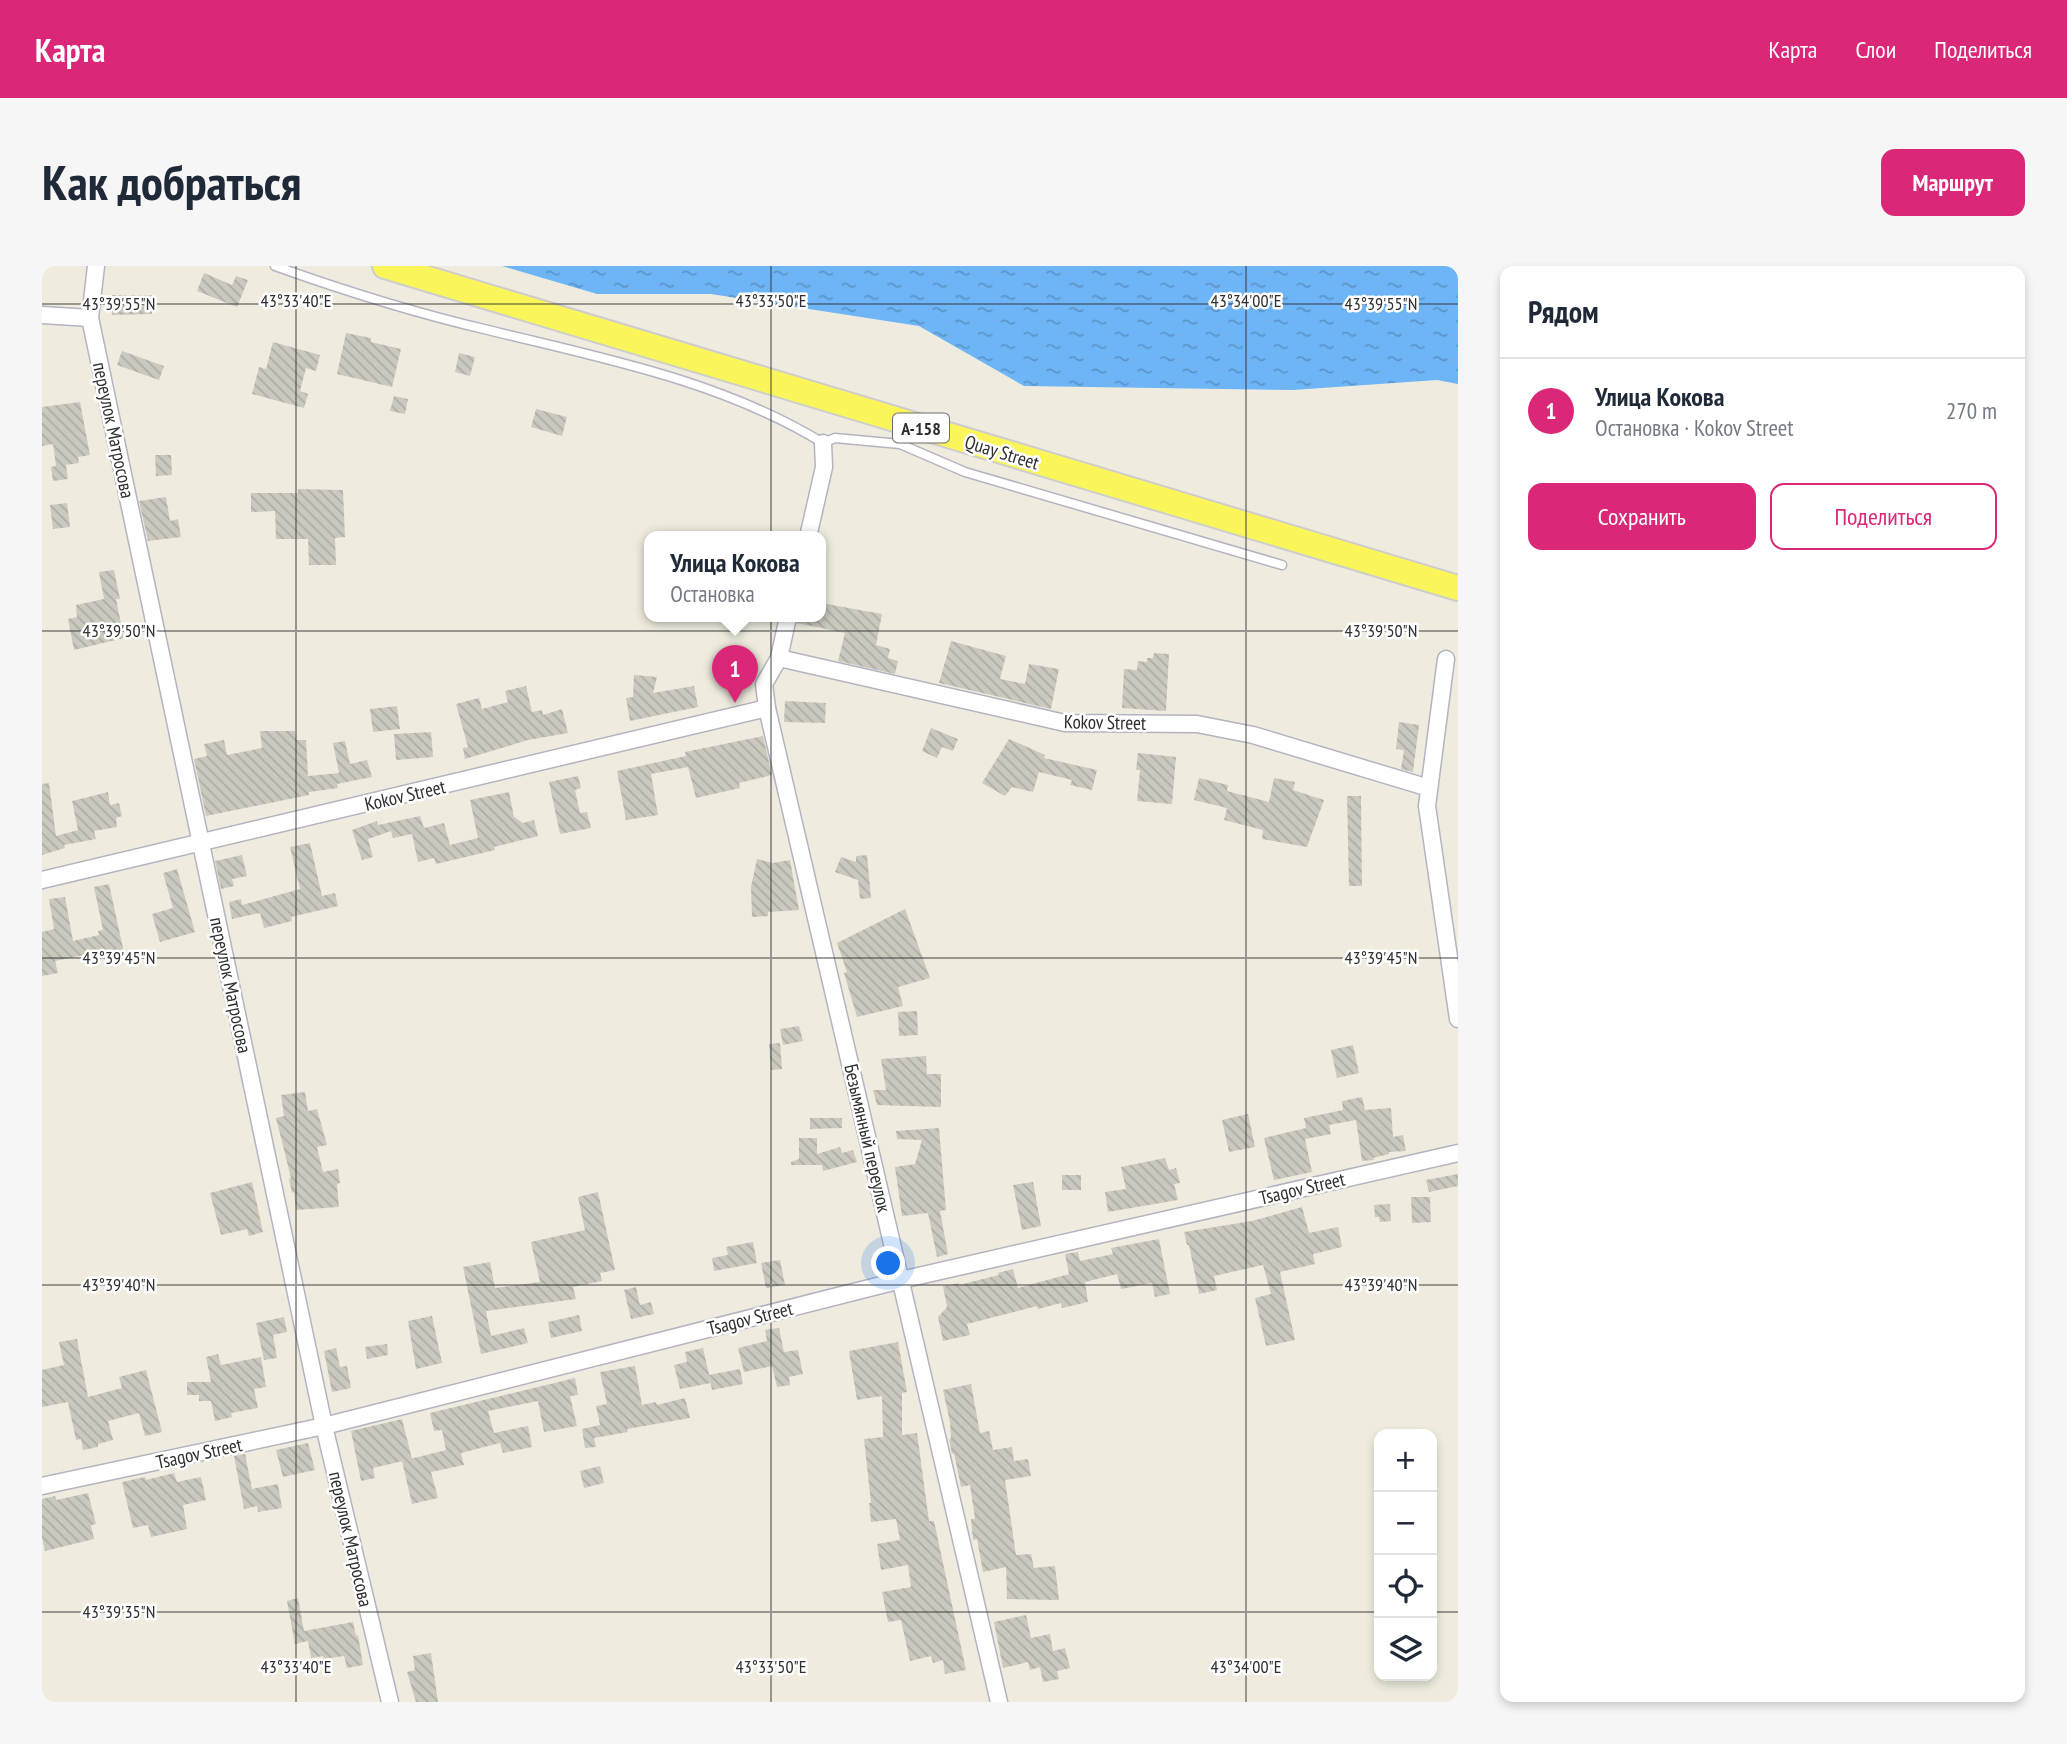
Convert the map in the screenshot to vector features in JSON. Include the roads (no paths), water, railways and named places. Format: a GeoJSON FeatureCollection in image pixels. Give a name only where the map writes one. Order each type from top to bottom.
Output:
{"type":"FeatureCollection","features":[{"type":"Feature","properties":{"kind":"main road","name":"Quay Street"},"geometry":{"type":"LineString","coordinates":[[385,266],[1458,588]]}},
{"type":"Feature","properties":{"kind":"street","name":"переулок Матросова"},"geometry":{"type":"LineString","coordinates":[[96,266],[90,318],[324,1426],[390,1702]]}},
{"type":"Feature","properties":{"kind":"street"},"geometry":{"type":"LineString","coordinates":[[42,315],[90,318]]}},
{"type":"Feature","properties":{"kind":"street"},"geometry":{"type":"LineString","coordinates":[[809,531],[824,467],[823,443]]}},
{"type":"Feature","properties":{"kind":"street","name":"Безымянный переулок"},"geometry":{"type":"LineString","coordinates":[[787,622],[779,657],[764,684],[767,708],[999,1702]]}},
{"type":"Feature","properties":{"kind":"street","name":"Kokov Street"},"geometry":{"type":"LineString","coordinates":[[779,657],[1065,723],[1197,724],[1253,735],[1429,788]]}},
{"type":"Feature","properties":{"kind":"street"},"geometry":{"type":"LineString","coordinates":[[1446,659],[1427,806],[1458,1019]]}},
{"type":"Feature","properties":{"kind":"street","name":"Kokov Street"},"geometry":{"type":"LineString","coordinates":[[42,880],[767,708]]}},
{"type":"Feature","properties":{"kind":"street","name":"Tsagov Street"},"geometry":{"type":"LineString","coordinates":[[42,1486],[324,1426],[901,1280],[1458,1153]]}},
{"type":"Feature","properties":{"kind":"lane"},"geometry":{"type":"LineString","coordinates":[[275,266],[359,296],[484,330],[628,364],[747,404],[823,443],[835,438],[901,444],[965,472],[1282,565]]}},
{"type":"Feature","properties":{"kind":"water"},"geometry":{"type":"Polygon","coordinates":[[[502,266],[1458,266],[1458,384],[1437,380],[1293,390],[1024,386],[919,326],[711,294],[597,294],[502,266]]]}},
{"type":"Feature","properties":{"kind":"place","name":"Улица Кокова"},"geometry":{"type":"Point","coordinates":[735,703]}}]}
